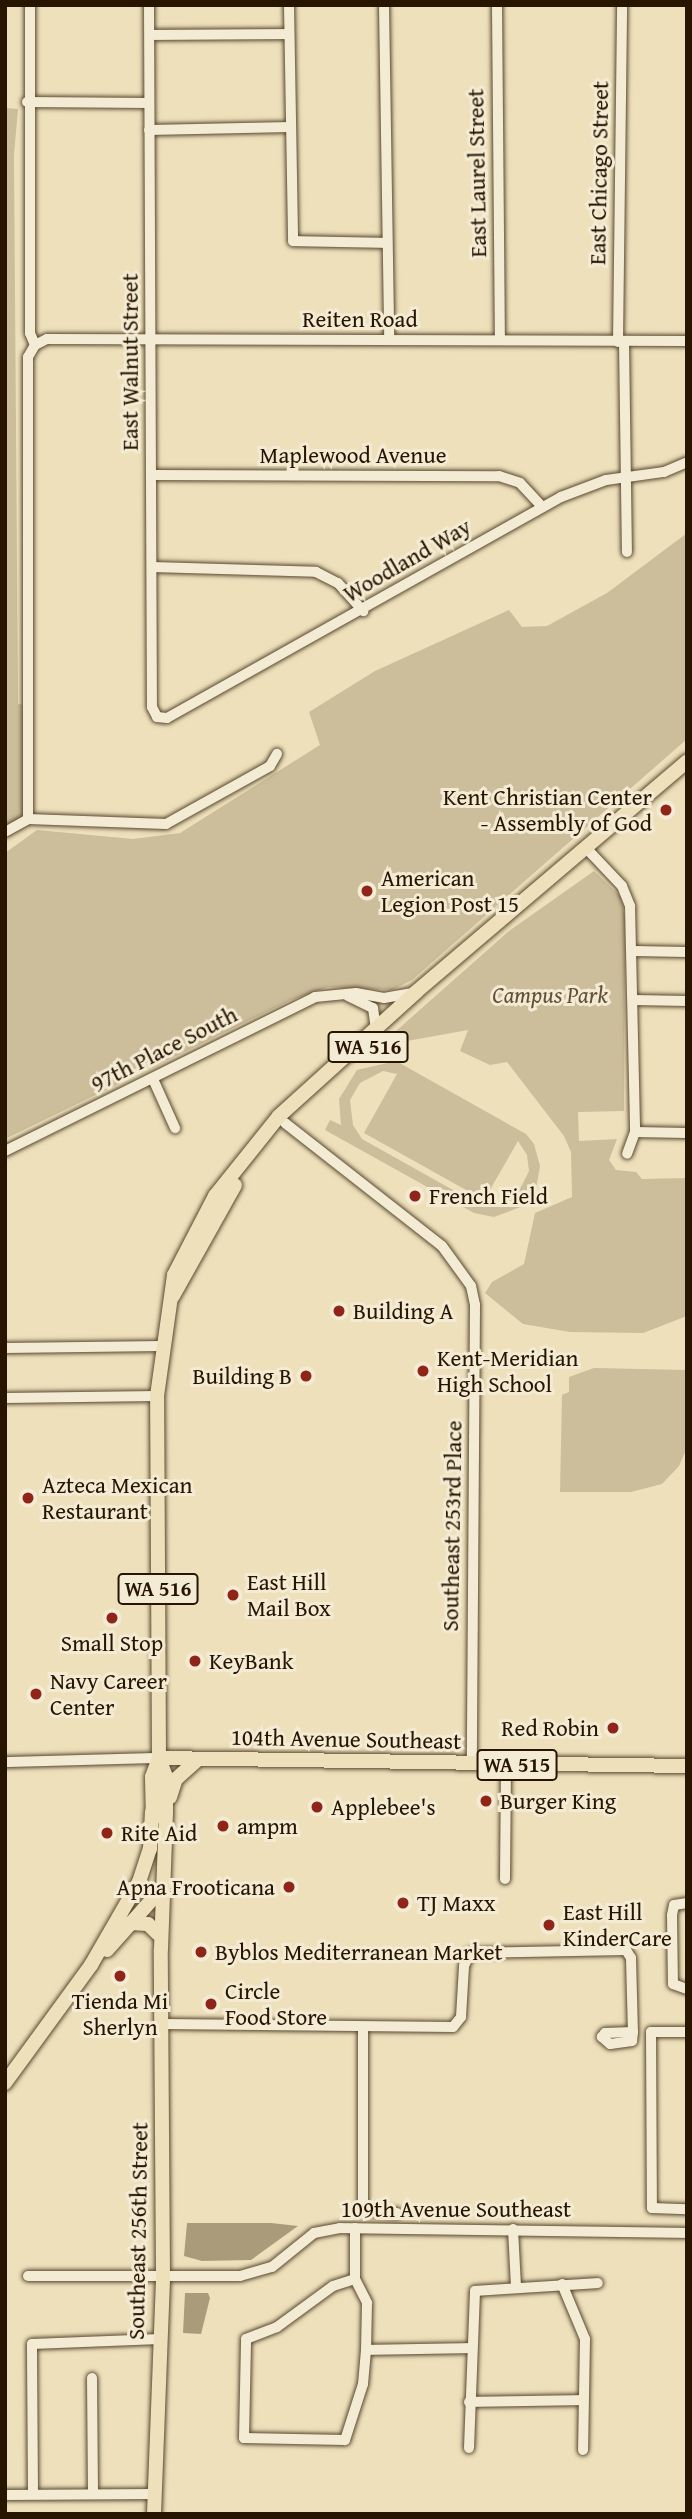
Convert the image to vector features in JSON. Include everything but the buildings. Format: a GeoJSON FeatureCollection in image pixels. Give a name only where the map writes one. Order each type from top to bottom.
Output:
{"type":"FeatureCollection","features":[{"type":"Feature","properties":{"kind":"main road","name":"WA 516"},"geometry":{"type":"LineString","coordinates":[[282,1119],[416,992],[447,970],[687,761]]}},
{"type":"Feature","properties":{"kind":"main road","name":"WA 516"},"geometry":{"type":"LineString","coordinates":[[282,1119],[438,984],[447,970]]}},
{"type":"Feature","properties":{"kind":"main road","name":"Southeast 256th Street"},"geometry":{"type":"LineString","coordinates":[[155,2514],[163,2275],[161,1889],[159,1812],[152,1777],[159,1758],[157,1396],[174,1275],[191,1235],[241,1160],[282,1119]]}},
{"type":"Feature","properties":{"kind":"main road","name":"104th Avenue Southeast"},"geometry":{"type":"LineString","coordinates":[[159,1758],[472,1765],[687,1766]]}},
{"type":"Feature","properties":{"kind":"main road"},"geometry":{"type":"LineString","coordinates":[[159,1812],[176,1779],[198,1759]]}},
{"type":"Feature","properties":{"kind":"main road","name":"WA 516"},"geometry":{"type":"LineString","coordinates":[[5,2083],[91,1965],[123,1909],[146,1867],[159,1812]]}},
{"type":"Feature","properties":{"kind":"main road","name":"WA 516"},"geometry":{"type":"LineString","coordinates":[[91,1965],[161,1889]]}},
{"type":"Feature","properties":{"kind":"main road","name":"Southeast 256th Street"},"geometry":{"type":"LineString","coordinates":[[161,1889],[158,1934],[161,1949]]}},
{"type":"Feature","properties":{"kind":"main road"},"geometry":{"type":"LineString","coordinates":[[108,1948],[125,1914],[123,1909]]}},
{"type":"Feature","properties":{"kind":"main road"},"geometry":{"type":"LineString","coordinates":[[130,1923],[148,1924],[158,1934]]}},
{"type":"Feature","properties":{"kind":"street"},"geometry":{"type":"LineString","coordinates":[[28,819],[28,358],[34,345],[30,333],[27,102],[30,5]]}},
{"type":"Feature","properties":{"kind":"street","name":"East Walnut Street"},"geometry":{"type":"LineString","coordinates":[[149,5],[152,707],[157,716]]}},
{"type":"Feature","properties":{"kind":"street"},"geometry":{"type":"LineString","coordinates":[[289,5],[293,241],[387,243]]}},
{"type":"Feature","properties":{"kind":"street"},"geometry":{"type":"LineString","coordinates":[[384,5],[389,340]]}},
{"type":"Feature","properties":{"kind":"street","name":"East Laurel Street"},"geometry":{"type":"LineString","coordinates":[[496,5],[500,340]]}},
{"type":"Feature","properties":{"kind":"street","name":"East Chicago Street"},"geometry":{"type":"LineString","coordinates":[[622,5],[621,342],[626,552]]}},
{"type":"Feature","properties":{"kind":"street"},"geometry":{"type":"LineString","coordinates":[[150,35],[289,34]]}},
{"type":"Feature","properties":{"kind":"street"},"geometry":{"type":"LineString","coordinates":[[27,102],[149,103]]}},
{"type":"Feature","properties":{"kind":"street"},"geometry":{"type":"LineString","coordinates":[[149,130],[291,127]]}},
{"type":"Feature","properties":{"kind":"street","name":"Reiten Road"},"geometry":{"type":"LineString","coordinates":[[34,345],[47,339],[687,341]]}},
{"type":"Feature","properties":{"kind":"street","name":"Woodland Way"},"geometry":{"type":"LineString","coordinates":[[157,716],[167,718],[363,611],[542,507],[588,485],[626,476],[664,472],[687,462]]}},
{"type":"Feature","properties":{"kind":"street","name":"Maplewood Avenue"},"geometry":{"type":"LineString","coordinates":[[152,475],[499,477],[520,482],[542,507]]}},
{"type":"Feature","properties":{"kind":"street"},"geometry":{"type":"LineString","coordinates":[[152,567],[316,572],[338,583],[363,611]]}},
{"type":"Feature","properties":{"kind":"street"},"geometry":{"type":"LineString","coordinates":[[5,832],[28,819],[166,824],[270,766],[277,754]]}},
{"type":"Feature","properties":{"kind":"street"},"geometry":{"type":"LineString","coordinates":[[587,849],[628,897],[634,951],[635,1132],[627,1154]]}},
{"type":"Feature","properties":{"kind":"street"},"geometry":{"type":"LineString","coordinates":[[634,951],[687,952]]}},
{"type":"Feature","properties":{"kind":"street","name":"97th Place South"},"geometry":{"type":"LineString","coordinates":[[5,1152],[315,997],[345,995],[384,998],[416,992]]}},
{"type":"Feature","properties":{"kind":"street"},"geometry":{"type":"LineString","coordinates":[[345,995],[373,1008],[376,1029]]}},
{"type":"Feature","properties":{"kind":"street"},"geometry":{"type":"LineString","coordinates":[[634,1000],[687,1001]]}},
{"type":"Feature","properties":{"kind":"street"},"geometry":{"type":"LineString","coordinates":[[153,1079],[175,1128]]}},
{"type":"Feature","properties":{"kind":"street","name":"Southeast 253rd Place"},"geometry":{"type":"LineString","coordinates":[[282,1119],[442,1246],[471,1286],[475,1304],[472,1765]]}},
{"type":"Feature","properties":{"kind":"street"},"geometry":{"type":"LineString","coordinates":[[635,1132],[687,1133]]}},
{"type":"Feature","properties":{"kind":"street"},"geometry":{"type":"LineString","coordinates":[[5,1348],[162,1346]]}},
{"type":"Feature","properties":{"kind":"street"},"geometry":{"type":"LineString","coordinates":[[5,1398],[157,1396]]}},
{"type":"Feature","properties":{"kind":"street","name":"104th Avenue Southeast"},"geometry":{"type":"LineString","coordinates":[[5,1762],[159,1758]]}},
{"type":"Feature","properties":{"kind":"street"},"geometry":{"type":"LineString","coordinates":[[505,1880],[506,1765]]}},
{"type":"Feature","properties":{"kind":"street"},"geometry":{"type":"LineString","coordinates":[[681,1989],[674,1905],[687,1903]]}},
{"type":"Feature","properties":{"kind":"street"},"geometry":{"type":"LineString","coordinates":[[162,2024],[363,2027],[458,2025],[465,1958],[470,1953],[626,1950],[631,1958],[633,2032]]}},
{"type":"Feature","properties":{"kind":"street"},"geometry":{"type":"LineString","coordinates":[[363,2027],[363,2210],[397,2213]]}},
{"type":"Feature","properties":{"kind":"street"},"geometry":{"type":"LineString","coordinates":[[687,2032],[651,2032],[652,2208],[687,2208]]}},
{"type":"Feature","properties":{"kind":"street"},"geometry":{"type":"LineString","coordinates":[[355,2228],[355,2279],[366,2303],[366,2350],[363,2384],[345,2440],[244,2438],[246,2339],[276,2327],[333,2286],[355,2279]]}},
{"type":"Feature","properties":{"kind":"street","name":"109th Avenue Southeast"},"geometry":{"type":"LineString","coordinates":[[28,2276],[240,2276],[264,2270],[314,2233],[355,2228],[687,2233]]}},
{"type":"Feature","properties":{"kind":"street"},"geometry":{"type":"LineString","coordinates":[[513,2229],[516,2286]]}},
{"type":"Feature","properties":{"kind":"street"},"geometry":{"type":"LineString","coordinates":[[469,2448],[473,2298],[482,2287],[598,2283]]}},
{"type":"Feature","properties":{"kind":"street"},"geometry":{"type":"LineString","coordinates":[[562,2284],[583,2327],[583,2450]]}},
{"type":"Feature","properties":{"kind":"street"},"geometry":{"type":"LineString","coordinates":[[33,2494],[32,2344],[160,2339]]}},
{"type":"Feature","properties":{"kind":"street"},"geometry":{"type":"LineString","coordinates":[[366,2350],[471,2348]]}},
{"type":"Feature","properties":{"kind":"street"},"geometry":{"type":"LineString","coordinates":[[92,2378],[93,2494]]}},
{"type":"Feature","properties":{"kind":"street"},"geometry":{"type":"LineString","coordinates":[[469,2402],[583,2400]]}},
{"type":"Feature","properties":{"kind":"street"},"geometry":{"type":"LineString","coordinates":[[5,2495],[155,2494]]}},
{"type":"Feature","properties":{"kind":"green space"},"geometry":{"type":"Polygon","coordinates":[[[5,108],[18,109],[14,155],[18,704],[28,705],[28,819],[5,827],[5,108]]]}},
{"type":"Feature","properties":{"kind":"green space"},"geometry":{"type":"Polygon","coordinates":[[[687,533],[687,739],[412,980],[392,990],[328,987],[291,1000],[5,1139],[5,853],[37,830],[133,839],[180,833],[320,745],[309,712],[375,671],[509,610],[522,627],[547,626],[607,593],[687,533]]]}},
{"type":"Feature","properties":{"kind":"green space","name":"Campus Park"},"geometry":{"type":"Polygon","coordinates":[[[594,871],[621,897],[625,919],[624,1111],[578,1112],[579,1141],[617,1139],[609,1160],[616,1170],[636,1172],[642,1179],[687,1178],[687,1316],[643,1333],[570,1332],[523,1324],[485,1293],[492,1282],[524,1264],[535,1213],[572,1197],[571,1152],[564,1136],[507,1062],[490,1065],[460,1051],[468,1030],[379,1046],[509,931],[594,871]]]}},
{"type":"Feature","properties":{"kind":"green space"},"geometry":{"type":"Polygon","coordinates":[[[396,1061],[526,1134],[534,1144],[540,1166],[536,1189],[523,1206],[494,1217],[474,1213],[325,1130],[330,1120],[341,1125],[339,1099],[357,1070],[396,1061]],[[383,1071],[360,1083],[350,1100],[353,1125],[362,1139],[478,1204],[496,1206],[516,1197],[529,1171],[527,1155],[518,1141],[484,1200],[364,1133],[397,1074],[383,1071]]]}},
{"type":"Feature","properties":{"kind":"green space"},"geometry":{"type":"Polygon","coordinates":[[[594,1368],[687,1370],[687,1448],[679,1466],[662,1484],[631,1492],[560,1492],[562,1395],[569,1392],[569,1377],[594,1368]]]}},
{"type":"Feature","properties":{"kind":"shaded area"},"geometry":{"type":"Polygon","coordinates":[[[187,2223],[271,2223],[298,2226],[251,2260],[202,2261],[184,2256],[187,2223]]]}},
{"type":"Feature","properties":{"kind":"shaded area"},"geometry":{"type":"Polygon","coordinates":[[[185,2293],[208,2293],[210,2298],[201,2334],[183,2333],[185,2293]]]}},
{"type":"Feature","properties":{"kind":"place","name":"Kent Christian Center - Assembly of God"},"geometry":{"type":"Point","coordinates":[666,810]}},
{"type":"Feature","properties":{"kind":"place","name":"American Legion Post 15"},"geometry":{"type":"Point","coordinates":[367,891]}},
{"type":"Feature","properties":{"kind":"place","name":"French Field"},"geometry":{"type":"Point","coordinates":[415,1196]}},
{"type":"Feature","properties":{"kind":"place","name":"Building A"},"geometry":{"type":"Point","coordinates":[339,1311]}},
{"type":"Feature","properties":{"kind":"place","name":"Kent-Meridian High School"},"geometry":{"type":"Point","coordinates":[423,1371]}},
{"type":"Feature","properties":{"kind":"place","name":"Building B"},"geometry":{"type":"Point","coordinates":[306,1376]}},
{"type":"Feature","properties":{"kind":"place","name":"Azteca Mexican Restaurant"},"geometry":{"type":"Point","coordinates":[28,1498]}},
{"type":"Feature","properties":{"kind":"place","name":"East Hill Mail Box"},"geometry":{"type":"Point","coordinates":[233,1595]}},
{"type":"Feature","properties":{"kind":"place","name":"Small Stop"},"geometry":{"type":"Point","coordinates":[112,1618]}},
{"type":"Feature","properties":{"kind":"place","name":"KeyBank"},"geometry":{"type":"Point","coordinates":[195,1661]}},
{"type":"Feature","properties":{"kind":"place","name":"Navy Career Center"},"geometry":{"type":"Point","coordinates":[36,1694]}},
{"type":"Feature","properties":{"kind":"place","name":"Red Robin"},"geometry":{"type":"Point","coordinates":[613,1728]}},
{"type":"Feature","properties":{"kind":"place","name":"Burger King"},"geometry":{"type":"Point","coordinates":[486,1801]}},
{"type":"Feature","properties":{"kind":"place","name":"Applebee's"},"geometry":{"type":"Point","coordinates":[317,1807]}},
{"type":"Feature","properties":{"kind":"place","name":"ampm"},"geometry":{"type":"Point","coordinates":[223,1826]}},
{"type":"Feature","properties":{"kind":"place","name":"Rite Aid"},"geometry":{"type":"Point","coordinates":[107,1833]}},
{"type":"Feature","properties":{"kind":"place","name":"Apna Frooticana"},"geometry":{"type":"Point","coordinates":[289,1887]}},
{"type":"Feature","properties":{"kind":"place","name":"TJ Maxx"},"geometry":{"type":"Point","coordinates":[403,1903]}},
{"type":"Feature","properties":{"kind":"place","name":"East Hill KinderCare"},"geometry":{"type":"Point","coordinates":[549,1925]}},
{"type":"Feature","properties":{"kind":"place","name":"Byblos Mediterranean Market"},"geometry":{"type":"Point","coordinates":[201,1952]}},
{"type":"Feature","properties":{"kind":"place","name":"Tienda Mi Sherlyn"},"geometry":{"type":"Point","coordinates":[120,1976]}},
{"type":"Feature","properties":{"kind":"place","name":"Circle Food Store"},"geometry":{"type":"Point","coordinates":[211,2004]}}]}
